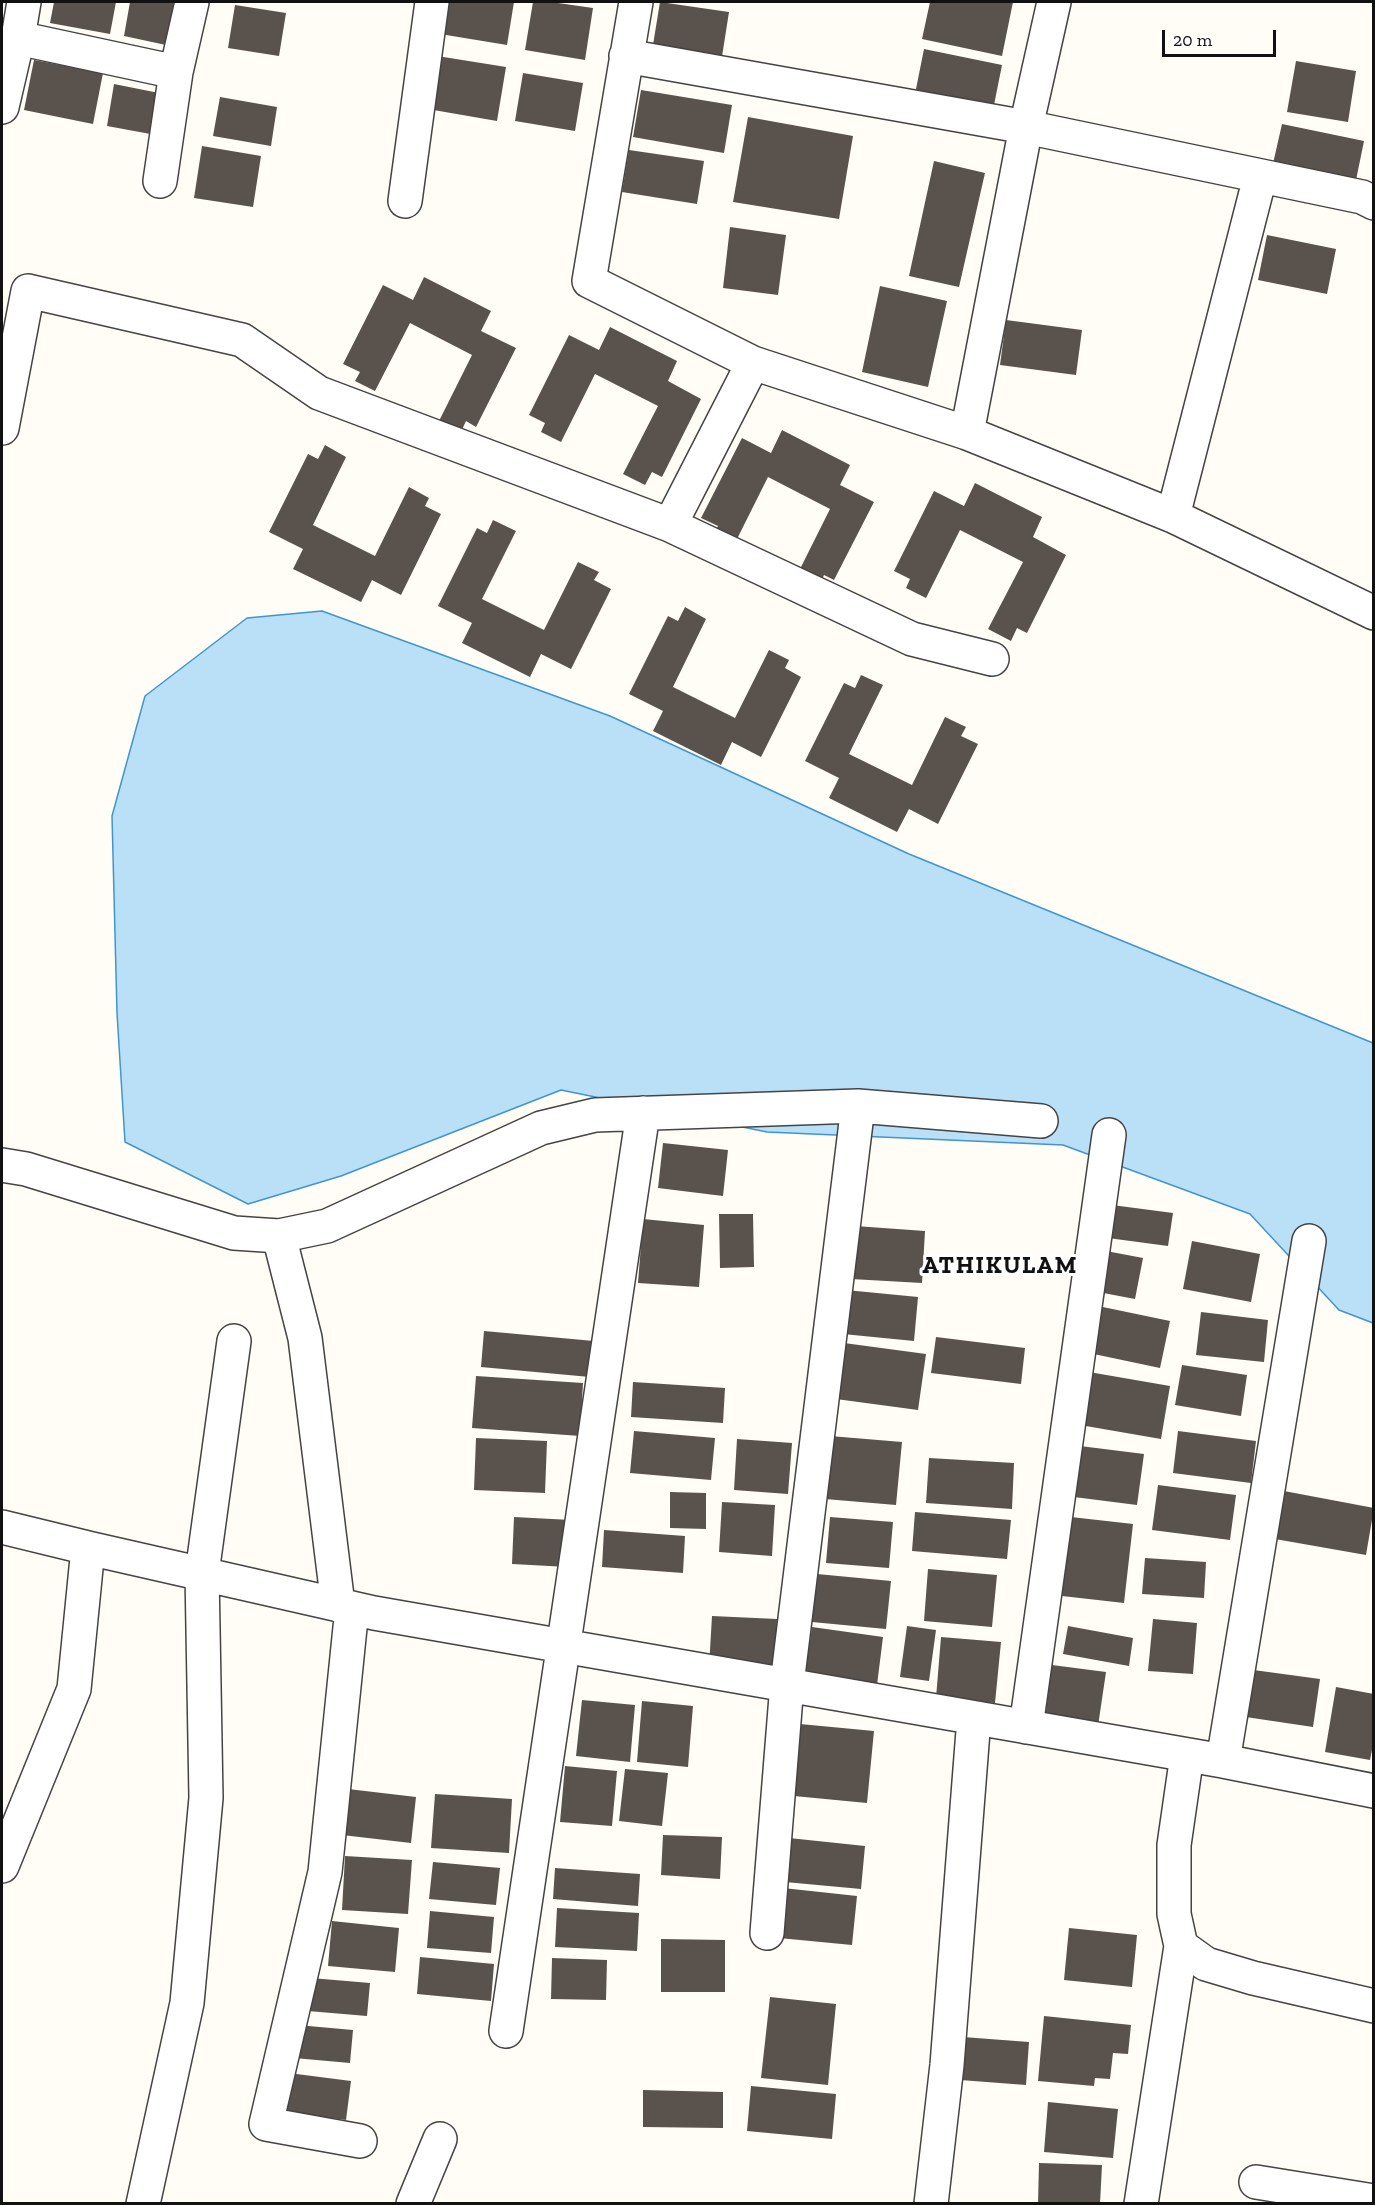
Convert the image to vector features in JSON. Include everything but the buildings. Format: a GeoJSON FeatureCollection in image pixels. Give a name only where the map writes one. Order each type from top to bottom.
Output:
{"type":"FeatureCollection","features":[{"type":"Feature","properties":{"kind":"street"},"geometry":{"type":"LineString","coordinates":[[2,107],[24,2]]}},
{"type":"Feature","properties":{"kind":"street"},"geometry":{"type":"LineString","coordinates":[[160,182],[177,72],[192,2]]}},
{"type":"Feature","properties":{"kind":"street"},"geometry":{"type":"LineString","coordinates":[[405,201],[432,2]]}},
{"type":"Feature","properties":{"kind":"street"},"geometry":{"type":"LineString","coordinates":[[636,2],[589,281],[753,363],[967,433],[1173,516],[1374,613]]}},
{"type":"Feature","properties":{"kind":"street"},"geometry":{"type":"LineString","coordinates":[[967,433],[1026,128],[1054,2]]}},
{"type":"Feature","properties":{"kind":"street"},"geometry":{"type":"LineString","coordinates":[[18,38],[177,72]]}},
{"type":"Feature","properties":{"kind":"street"},"geometry":{"type":"LineString","coordinates":[[626,56],[1026,128],[1362,196],[1374,203]]}},
{"type":"Feature","properties":{"kind":"street"},"geometry":{"type":"LineString","coordinates":[[1173,516],[1260,177]]}},
{"type":"Feature","properties":{"kind":"street"},"geometry":{"type":"LineString","coordinates":[[2,428],[15,287],[242,340],[319,393],[670,525],[912,639],[992,659]]}},
{"type":"Feature","properties":{"kind":"street"},"geometry":{"type":"LineString","coordinates":[[670,525],[753,363]]}},
{"type":"Feature","properties":{"kind":"street"},"geometry":{"type":"LineString","coordinates":[[767,1933],[787,1684],[858,1106]]}},
{"type":"Feature","properties":{"kind":"street"},"geometry":{"type":"LineString","coordinates":[[2,1165],[26,1169],[234,1233],[279,1236],[327,1226],[541,1128],[595,1114],[858,1106],[1041,1121]]}},
{"type":"Feature","properties":{"kind":"street"},"geometry":{"type":"LineString","coordinates":[[506,2031],[643,1113]]}},
{"type":"Feature","properties":{"kind":"street"},"geometry":{"type":"LineString","coordinates":[[1026,1726],[1109,1135]]}},
{"type":"Feature","properties":{"kind":"street"},"geometry":{"type":"LineString","coordinates":[[279,1236],[305,1338],[345,1606],[325,1872],[267,2124],[360,2141]]}},
{"type":"Feature","properties":{"kind":"street"},"geometry":{"type":"LineString","coordinates":[[1224,1761],[1309,1241]]}},
{"type":"Feature","properties":{"kind":"street"},"geometry":{"type":"LineString","coordinates":[[143,2204],[187,2003],[206,1798],[202,1573],[234,1341]]}},
{"type":"Feature","properties":{"kind":"street"},"geometry":{"type":"LineString","coordinates":[[2,1527],[345,1606],[1224,1761],[1374,1791]]}},
{"type":"Feature","properties":{"kind":"street"},"geometry":{"type":"LineString","coordinates":[[2,1866],[74,1689],[88,1548]]}},
{"type":"Feature","properties":{"kind":"street"},"geometry":{"type":"LineString","coordinates":[[931,2204],[946,2065],[974,1718]]}},
{"type":"Feature","properties":{"kind":"street"},"geometry":{"type":"LineString","coordinates":[[1141,2204],[1181,1946],[1174,1914],[1174,1845],[1187,1755]]}},
{"type":"Feature","properties":{"kind":"street"},"geometry":{"type":"LineString","coordinates":[[1181,1946],[1206,1964],[1244,1976],[1374,2006]]}},
{"type":"Feature","properties":{"kind":"street"},"geometry":{"type":"LineString","coordinates":[[413,2204],[440,2139]]}},
{"type":"Feature","properties":{"kind":"street"},"geometry":{"type":"LineString","coordinates":[[1256,2182],[1374,2201]]}},
{"type":"Feature","properties":{"kind":"water"},"geometry":{"type":"Polygon","coordinates":[[[322,611],[610,716],[909,854],[1373,1043],[1373,1323],[1339,1310],[1250,1214],[1063,1145],[767,1132],[561,1090],[341,1176],[248,1204],[125,1142],[117,1013],[112,816],[145,696],[247,618],[322,611]]]}},
{"type":"Feature","properties":{"kind":"district","name":"ATHIKULAM"},"geometry":{"type":"Point","coordinates":[1000,1266]}}]}
